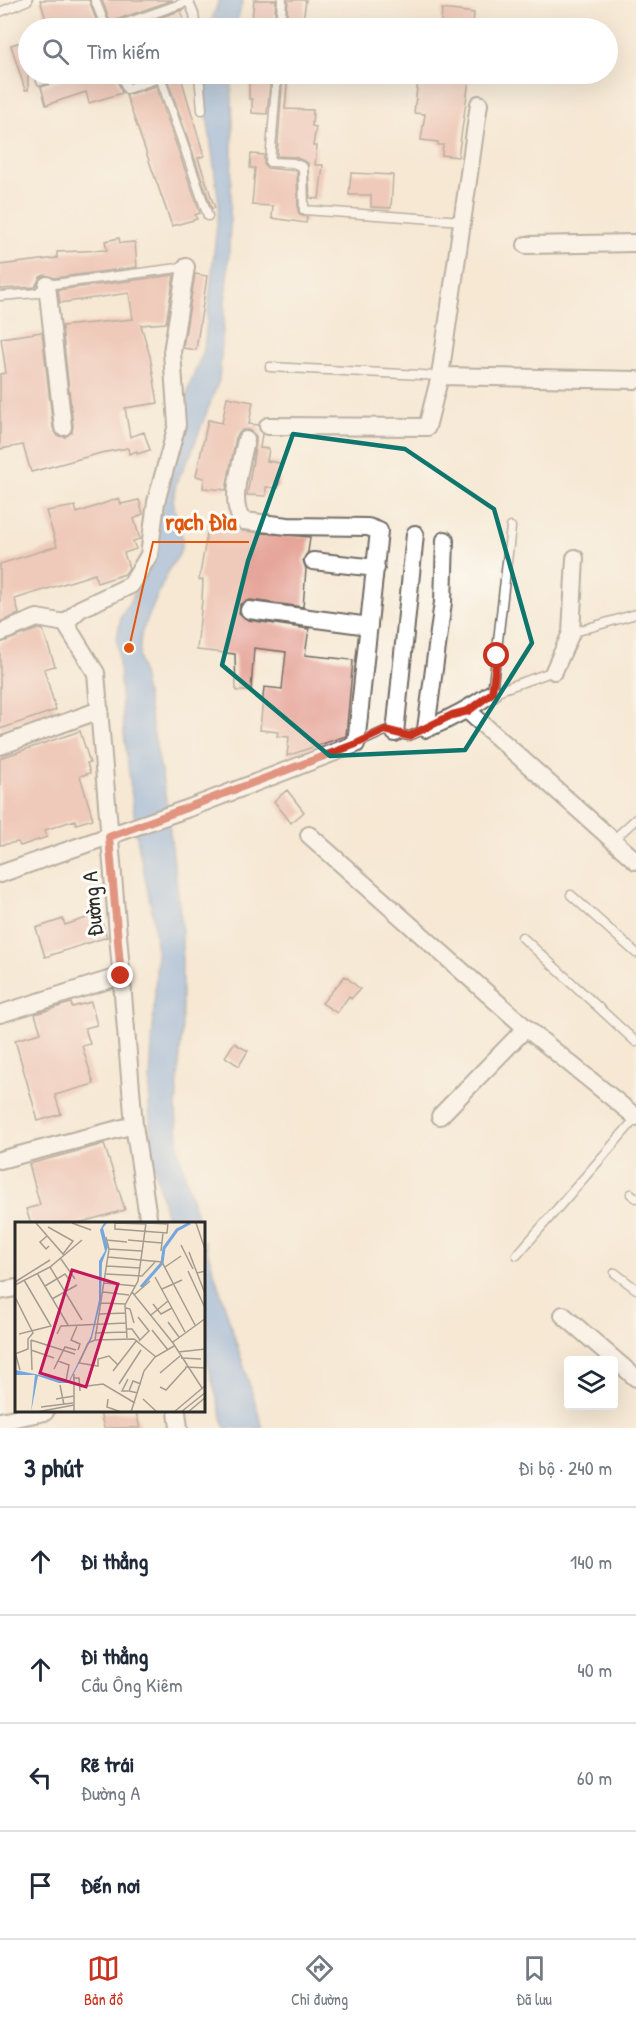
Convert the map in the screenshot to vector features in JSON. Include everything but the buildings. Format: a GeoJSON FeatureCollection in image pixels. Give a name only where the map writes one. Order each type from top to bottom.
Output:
{"type":"FeatureCollection","features":[{"type":"Feature","properties":{"kind":"street"},"geometry":{"type":"LineString","coordinates":[[268,426],[427,427],[441,376],[479,104]]}},
{"type":"Feature","properties":{"kind":"street"},"geometry":{"type":"LineString","coordinates":[[526,245],[636,243]]}},
{"type":"Feature","properties":{"kind":"street"},"geometry":{"type":"LineString","coordinates":[[0,633],[37,618],[65,623],[80,609],[131,585],[149,555],[156,502],[177,425],[172,352],[186,267]]}},
{"type":"Feature","properties":{"kind":"street"},"geometry":{"type":"LineString","coordinates":[[47,285],[63,427]]}},
{"type":"Feature","properties":{"kind":"street"},"geometry":{"type":"LineString","coordinates":[[441,376],[636,380]]}},
{"type":"Feature","properties":{"kind":"street"},"geometry":{"type":"LineString","coordinates":[[0,874],[192,807],[356,744],[379,531],[376,528],[244,521],[239,517],[235,502],[246,440]]}},
{"type":"Feature","properties":{"kind":"street"},"geometry":{"type":"LineString","coordinates":[[394,733],[415,534]]}},
{"type":"Feature","properties":{"kind":"street"},"geometry":{"type":"LineString","coordinates":[[426,729],[443,602],[445,540]]}},
{"type":"Feature","properties":{"kind":"street"},"geometry":{"type":"LineString","coordinates":[[554,671],[571,633],[575,558]]}},
{"type":"Feature","properties":{"kind":"street"},"geometry":{"type":"LineString","coordinates":[[313,561],[376,568]]}},
{"type":"Feature","properties":{"kind":"street"},"geometry":{"type":"LineString","coordinates":[[249,610],[369,626]]}},
{"type":"Feature","properties":{"kind":"street","name":"Đường A"},"geometry":{"type":"LineString","coordinates":[[65,623],[96,673],[134,1125],[148,1222]]}},
{"type":"Feature","properties":{"kind":"street"},"geometry":{"type":"LineString","coordinates":[[426,729],[452,715],[468,711],[492,693]]}},
{"type":"Feature","properties":{"kind":"street"},"geometry":{"type":"LineString","coordinates":[[0,746],[100,710]]}},
{"type":"Feature","properties":{"kind":"street"},"geometry":{"type":"LineString","coordinates":[[468,711],[636,861]]}},
{"type":"Feature","properties":{"kind":"street"},"geometry":{"type":"LineString","coordinates":[[309,835],[526,1028],[636,1117]]}},
{"type":"Feature","properties":{"kind":"street"},"geometry":{"type":"LineString","coordinates":[[0,1014],[121,976]]}},
{"type":"Feature","properties":{"kind":"street"},"geometry":{"type":"LineString","coordinates":[[440,1116],[526,1028]]}},
{"type":"Feature","properties":{"kind":"street"},"geometry":{"type":"LineString","coordinates":[[0,1160],[134,1125]]}},
{"type":"Feature","properties":{"kind":"street"},"geometry":{"type":"LineString","coordinates":[[0,1292],[15,1288]]}},
{"type":"Feature","properties":{"kind":"street"},"geometry":{"type":"LineString","coordinates":[[563,1315],[636,1378]]}},
{"type":"Feature","properties":{"kind":"street"},"geometry":{"type":"LineString","coordinates":[[0,1421],[40,1413]]}},
{"type":"Feature","properties":{"kind":"street"},"geometry":{"type":"LineString","coordinates":[[177,1413],[179,1428]]}},
{"type":"Feature","properties":{"kind":"lane"},"geometry":{"type":"LineString","coordinates":[[0,12],[28,0]]}},
{"type":"Feature","properties":{"kind":"lane"},"geometry":{"type":"LineString","coordinates":[[95,0],[102,18]]}},
{"type":"Feature","properties":{"kind":"lane"},"geometry":{"type":"LineString","coordinates":[[281,18],[282,0]]}},
{"type":"Feature","properties":{"kind":"lane"},"geometry":{"type":"LineString","coordinates":[[140,18],[189,1],[193,18]]}},
{"type":"Feature","properties":{"kind":"lane"},"geometry":{"type":"LineString","coordinates":[[125,84],[127,89],[141,84]]}},
{"type":"Feature","properties":{"kind":"lane"},"geometry":{"type":"LineString","coordinates":[[162,84],[208,216]]}},
{"type":"Feature","properties":{"kind":"lane"},"geometry":{"type":"LineString","coordinates":[[200,84],[202,110]]}},
{"type":"Feature","properties":{"kind":"lane"},"geometry":{"type":"LineString","coordinates":[[276,84],[270,162],[293,163],[303,167],[304,210],[464,221]]}},
{"type":"Feature","properties":{"kind":"lane"},"geometry":{"type":"LineString","coordinates":[[0,296],[37,293],[47,285],[186,267]]}},
{"type":"Feature","properties":{"kind":"lane"},"geometry":{"type":"LineString","coordinates":[[270,367],[441,376]]}},
{"type":"Feature","properties":{"kind":"lane"},"geometry":{"type":"LineString","coordinates":[[511,527],[492,693],[554,671]]}},
{"type":"Feature","properties":{"kind":"lane"},"geometry":{"type":"LineString","coordinates":[[571,633],[636,614]]}},
{"type":"Feature","properties":{"kind":"lane"},"geometry":{"type":"LineString","coordinates":[[356,744],[385,730],[409,736],[426,729]]}},
{"type":"Feature","properties":{"kind":"lane"},"geometry":{"type":"LineString","coordinates":[[613,840],[636,819]]}},
{"type":"Feature","properties":{"kind":"lane"},"geometry":{"type":"LineString","coordinates":[[572,895],[636,953]]}},
{"type":"Feature","properties":{"kind":"lane"},"geometry":{"type":"LineString","coordinates":[[522,937],[636,1042]]}},
{"type":"Feature","properties":{"kind":"lane"},"geometry":{"type":"LineString","coordinates":[[517,1255],[636,1117]]}},
{"type":"Feature","properties":{"kind":"lane"},"geometry":{"type":"LineString","coordinates":[[615,1274],[636,1289]]}},
{"type":"Feature","properties":{"kind":"highlighted area"},"geometry":{"type":"Polygon","coordinates":[[[293,434],[405,449],[494,509],[532,643],[465,750],[330,756],[222,665],[248,561],[293,434]]]}},
{"type":"Feature","properties":{"kind":"water"},"geometry":{"type":"Polygon","coordinates":[[[219,0],[243,0],[238,18],[213,18],[219,0]]]}},
{"type":"Feature","properties":{"kind":"water"},"geometry":{"type":"Polygon","coordinates":[[[204,84],[231,84],[233,122],[229,254],[219,380],[191,453],[176,483],[173,502],[183,541],[179,555],[169,569],[141,634],[139,658],[165,792],[182,927],[182,1027],[176,1108],[179,1153],[198,1222],[168,1222],[151,1151],[149,1100],[157,953],[153,916],[137,838],[124,733],[117,639],[121,616],[137,590],[165,492],[190,383],[204,350],[219,204],[204,84]]]}},
{"type":"Feature","properties":{"kind":"water"},"geometry":{"type":"Polygon","coordinates":[[[206,1246],[263,1428],[225,1428],[206,1358],[206,1246]]]}},
{"type":"Feature","properties":{"kind":"place","name":"rạch Đìa"},"geometry":{"type":"Point","coordinates":[129,648]}},
{"type":"Feature","properties":{"kind":"route"},"geometry":{"type":"LineString","coordinates":[[121,976],[109,837],[356,744],[385,730],[409,736],[436,725],[452,715],[468,711],[492,693],[497,656]]}}]}
